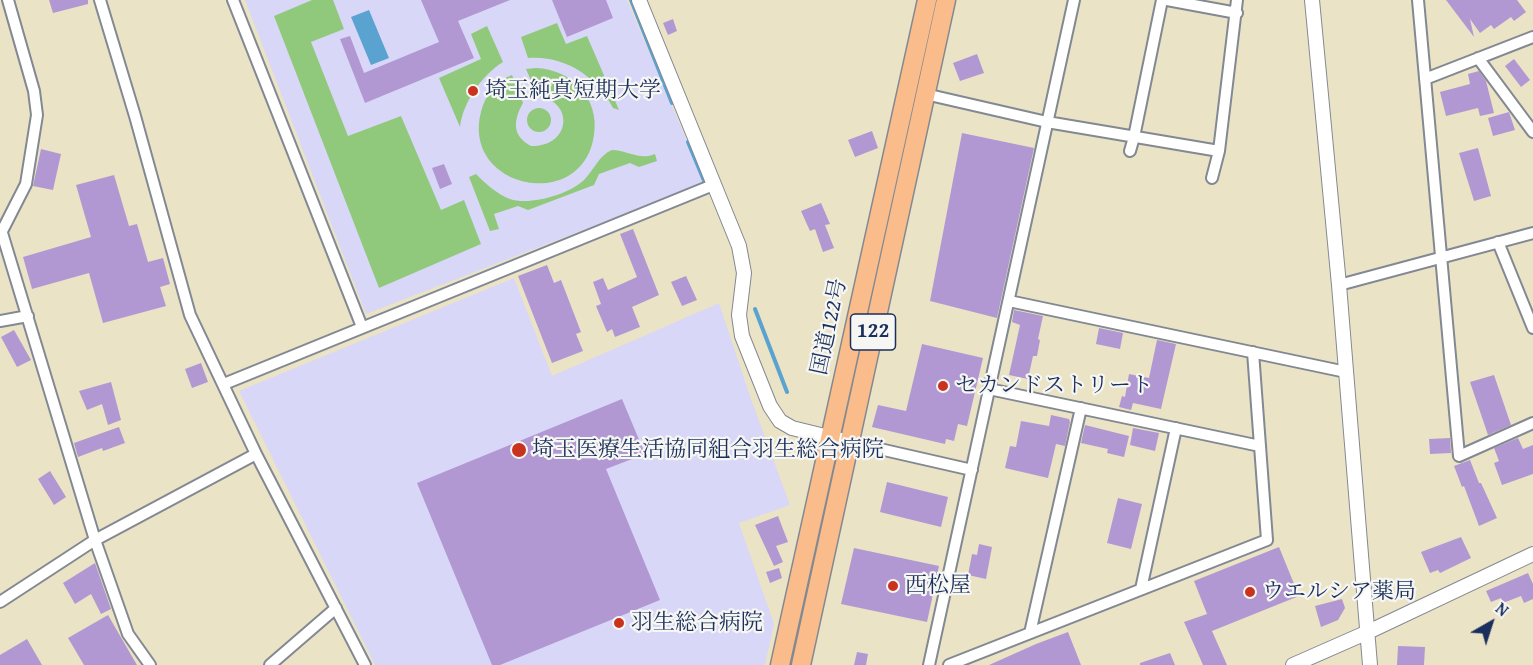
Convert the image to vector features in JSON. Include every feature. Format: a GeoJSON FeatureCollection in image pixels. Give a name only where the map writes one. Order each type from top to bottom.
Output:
{"type":"FeatureCollection","features":[{"type":"Feature","properties":{"kind":"highway","name":"国道122号"},"geometry":{"type":"LineString","coordinates":[[801,665],[840,440],[927,0]]}},
{"type":"Feature","properties":{"kind":"highway","name":"国道122号"},"geometry":{"type":"LineString","coordinates":[[780,665],[840,440],[946,0]]}},
{"type":"Feature","properties":{"kind":"street"},"geometry":{"type":"LineString","coordinates":[[8,0],[34,91],[37,115],[26,184],[1,234],[94,540],[128,634],[150,665]]}},
{"type":"Feature","properties":{"kind":"street"},"geometry":{"type":"LineString","coordinates":[[100,0],[190,315],[256,454],[365,665]]}},
{"type":"Feature","properties":{"kind":"street"},"geometry":{"type":"LineString","coordinates":[[233,0],[362,327]]}},
{"type":"Feature","properties":{"kind":"street"},"geometry":{"type":"LineString","coordinates":[[639,0],[743,261],[744,273],[739,315],[742,336],[770,406],[780,421],[792,428],[972,470]]}},
{"type":"Feature","properties":{"kind":"street"},"geometry":{"type":"LineString","coordinates":[[929,665],[1074,0]]}},
{"type":"Feature","properties":{"kind":"street"},"geometry":{"type":"LineString","coordinates":[[1130,151],[1162,0]]}},
{"type":"Feature","properties":{"kind":"street"},"geometry":{"type":"LineString","coordinates":[[1167,0],[1237,13]]}},
{"type":"Feature","properties":{"kind":"street"},"geometry":{"type":"LineString","coordinates":[[1212,178],[1219,151],[1237,0]]}},
{"type":"Feature","properties":{"kind":"street"},"geometry":{"type":"LineString","coordinates":[[1312,0],[1339,285],[1370,665]]}},
{"type":"Feature","properties":{"kind":"street"},"geometry":{"type":"LineString","coordinates":[[1418,0],[1459,456],[1533,423]]}},
{"type":"Feature","properties":{"kind":"street"},"geometry":{"type":"LineString","coordinates":[[1425,79],[1533,37]]}},
{"type":"Feature","properties":{"kind":"street"},"geometry":{"type":"LineString","coordinates":[[1478,58],[1533,132]]}},
{"type":"Feature","properties":{"kind":"street"},"geometry":{"type":"LineString","coordinates":[[925,94],[1047,122],[1219,151]]}},
{"type":"Feature","properties":{"kind":"street"},"geometry":{"type":"LineString","coordinates":[[224,384],[713,185]]}},
{"type":"Feature","properties":{"kind":"street"},"geometry":{"type":"LineString","coordinates":[[1339,285],[1533,232]]}},
{"type":"Feature","properties":{"kind":"street"},"geometry":{"type":"LineString","coordinates":[[1498,242],[1533,328]]}},
{"type":"Feature","properties":{"kind":"street"},"geometry":{"type":"LineString","coordinates":[[1009,301],[1346,372]]}},
{"type":"Feature","properties":{"kind":"street"},"geometry":{"type":"LineString","coordinates":[[0,321],[27,316]]}},
{"type":"Feature","properties":{"kind":"street"},"geometry":{"type":"LineString","coordinates":[[949,665],[1267,540],[1253,352]]}},
{"type":"Feature","properties":{"kind":"street"},"geometry":{"type":"LineString","coordinates":[[989,389],[1260,446]]}},
{"type":"Feature","properties":{"kind":"street"},"geometry":{"type":"LineString","coordinates":[[1030,633],[1081,408]]}},
{"type":"Feature","properties":{"kind":"street"},"geometry":{"type":"LineString","coordinates":[[1141,589],[1176,428]]}},
{"type":"Feature","properties":{"kind":"street"},"geometry":{"type":"LineString","coordinates":[[0,602],[94,540],[256,454]]}},
{"type":"Feature","properties":{"kind":"street"},"geometry":{"type":"LineString","coordinates":[[1293,665],[1533,554]]}},
{"type":"Feature","properties":{"kind":"street"},"geometry":{"type":"LineString","coordinates":[[270,665],[336,608]]}},
{"type":"Feature","properties":{"kind":"shaded area","name":"埼玉純真短期大学"},"geometry":{"type":"Polygon","coordinates":[[[245,0],[627,0],[705,183],[366,314],[245,0]]]}},
{"type":"Feature","properties":{"kind":"shaded area","name":"埼玉医療生活協同組合羽生総合病院"},"geometry":{"type":"Polygon","coordinates":[[[514,278],[552,376],[719,303],[790,505],[739,523],[774,624],[765,665],[375,665],[239,391],[514,278]]]}},
{"type":"Feature","properties":{"kind":"green space"},"geometry":{"type":"Polygon","coordinates":[[[312,0],[333,0],[344,29],[311,42],[348,136],[401,116],[441,210],[464,200],[481,244],[379,288],[274,16],[312,0]]]}},
{"type":"Feature","properties":{"kind":"green space"},"geometry":{"type":"Polygon","coordinates":[[[557,23],[566,44],[587,36],[619,110],[613,108],[598,86],[578,70],[554,60],[528,58],[521,37],[557,23]]]}},
{"type":"Feature","properties":{"kind":"green space"},"geometry":{"type":"Polygon","coordinates":[[[487,26],[503,62],[488,74],[469,99],[460,127],[439,78],[481,59],[471,34],[487,26]]]}},
{"type":"Feature","properties":{"kind":"green space"},"geometry":{"type":"Polygon","coordinates":[[[536,68],[561,74],[580,88],[588,98],[595,122],[594,135],[585,160],[569,176],[548,183],[526,182],[505,174],[489,159],[480,138],[481,112],[485,100],[496,85],[512,75],[523,103],[516,122],[520,138],[531,146],[545,144],[561,132],[562,114],[558,106],[550,100],[538,97],[526,69],[536,68]]]}},
{"type":"Feature","properties":{"kind":"green space"},"geometry":{"type":"Polygon","coordinates":[[[539,108],[547,112],[551,120],[547,128],[539,132],[531,128],[527,120],[531,112],[539,108]]]}},
{"type":"Feature","properties":{"kind":"green space"},"geometry":{"type":"Polygon","coordinates":[[[612,150],[639,156],[655,154],[657,161],[639,167],[630,163],[599,174],[594,185],[528,210],[518,206],[494,214],[499,229],[490,231],[469,177],[476,174],[492,188],[510,199],[539,200],[560,194],[578,185],[604,155],[612,150]]]}},
{"type":"Feature","properties":{"kind":"water"},"geometry":{"type":"Polygon","coordinates":[[[369,10],[389,58],[371,65],[351,17],[369,10]]]}},
{"type":"Feature","properties":{"kind":"building"},"geometry":{"type":"Polygon","coordinates":[[[49,0],[88,0],[88,4],[53,13],[49,0]]]}},
{"type":"Feature","properties":{"kind":"building"},"geometry":{"type":"Polygon","coordinates":[[[421,0],[510,0],[458,21],[474,58],[365,103],[340,39],[350,36],[364,73],[439,42],[421,0]]]}},
{"type":"Feature","properties":{"kind":"building"},"geometry":{"type":"Polygon","coordinates":[[[552,0],[606,0],[613,18],[567,37],[552,0]]]}},
{"type":"Feature","properties":{"kind":"building"},"geometry":{"type":"Polygon","coordinates":[[[1446,0],[1517,0],[1526,12],[1514,21],[1511,17],[1494,29],[1491,25],[1480,33],[1470,19],[1474,37],[1446,0]]]}},
{"type":"Feature","properties":{"kind":"building"},"geometry":{"type":"Polygon","coordinates":[[[673,19],[677,31],[668,35],[663,23],[673,19]]]}},
{"type":"Feature","properties":{"kind":"building"},"geometry":{"type":"Polygon","coordinates":[[[977,54],[984,73],[960,81],[953,63],[977,54]]]}},
{"type":"Feature","properties":{"kind":"building"},"geometry":{"type":"Polygon","coordinates":[[[1514,59],[1530,80],[1521,87],[1505,66],[1514,59]]]}},
{"type":"Feature","properties":{"kind":"building"},"geometry":{"type":"Polygon","coordinates":[[[1479,71],[1486,81],[1494,113],[1480,116],[1478,108],[1446,116],[1440,92],[1470,84],[1468,74],[1479,71]]]}},
{"type":"Feature","properties":{"kind":"building"},"geometry":{"type":"Polygon","coordinates":[[[1509,112],[1515,130],[1493,136],[1488,118],[1509,112]]]}},
{"type":"Feature","properties":{"kind":"building"},"geometry":{"type":"Polygon","coordinates":[[[872,131],[878,148],[855,157],[848,140],[872,131]]]}},
{"type":"Feature","properties":{"kind":"building"},"geometry":{"type":"Polygon","coordinates":[[[962,133],[1034,148],[997,318],[930,301],[962,133]]]}},
{"type":"Feature","properties":{"kind":"building"},"geometry":{"type":"Polygon","coordinates":[[[1478,148],[1491,196],[1474,201],[1459,153],[1478,148]]]}},
{"type":"Feature","properties":{"kind":"building"},"geometry":{"type":"Polygon","coordinates":[[[41,149],[61,154],[53,190],[33,186],[41,149]]]}},
{"type":"Feature","properties":{"kind":"building"},"geometry":{"type":"Polygon","coordinates":[[[444,164],[452,184],[440,189],[432,168],[444,164]]]}},
{"type":"Feature","properties":{"kind":"building"},"geometry":{"type":"Polygon","coordinates":[[[114,175],[129,226],[137,224],[148,262],[163,258],[170,284],[160,287],[166,306],[103,323],[89,273],[32,289],[23,257],[91,237],[76,185],[114,175]]]}},
{"type":"Feature","properties":{"kind":"building"},"geometry":{"type":"Polygon","coordinates":[[[821,203],[830,224],[825,225],[834,248],[823,252],[815,229],[810,231],[801,211],[821,203]]]}},
{"type":"Feature","properties":{"kind":"building"},"geometry":{"type":"Polygon","coordinates":[[[633,229],[659,295],[632,307],[640,327],[615,337],[612,329],[607,332],[596,306],[601,304],[593,282],[603,278],[608,290],[637,277],[620,234],[633,229]]]}},
{"type":"Feature","properties":{"kind":"building"},"geometry":{"type":"Polygon","coordinates":[[[547,265],[554,283],[561,280],[581,332],[576,334],[583,351],[552,363],[518,276],[547,265]]]}},
{"type":"Feature","properties":{"kind":"building"},"geometry":{"type":"Polygon","coordinates":[[[686,276],[697,300],[682,306],[671,282],[686,276]]]}},
{"type":"Feature","properties":{"kind":"building"},"geometry":{"type":"Polygon","coordinates":[[[1014,310],[1043,316],[1037,356],[1033,356],[1028,379],[1009,375],[1020,325],[1012,322],[1014,310]]]}},
{"type":"Feature","properties":{"kind":"building"},"geometry":{"type":"Polygon","coordinates":[[[1099,328],[1123,333],[1120,349],[1096,344],[1099,328]]]}},
{"type":"Feature","properties":{"kind":"building"},"geometry":{"type":"Polygon","coordinates":[[[14,330],[31,360],[17,367],[1,337],[14,330]]]}},
{"type":"Feature","properties":{"kind":"building"},"geometry":{"type":"Polygon","coordinates":[[[1157,340],[1176,344],[1161,409],[1133,403],[1131,410],[1119,407],[1122,396],[1125,397],[1129,374],[1149,378],[1157,340]]]}},
{"type":"Feature","properties":{"kind":"building"},"geometry":{"type":"Polygon","coordinates":[[[922,344],[983,358],[967,426],[958,424],[954,441],[946,439],[945,444],[872,427],[878,405],[906,411],[922,344]]]}},
{"type":"Feature","properties":{"kind":"building"},"geometry":{"type":"Polygon","coordinates":[[[201,363],[208,382],[192,388],[185,369],[201,363]]]}},
{"type":"Feature","properties":{"kind":"building"},"geometry":{"type":"Polygon","coordinates":[[[1494,375],[1511,425],[1488,435],[1470,382],[1494,375]]]}},
{"type":"Feature","properties":{"kind":"building"},"geometry":{"type":"Polygon","coordinates":[[[111,382],[121,420],[108,425],[102,404],[87,410],[79,391],[111,382]]]}},
{"type":"Feature","properties":{"kind":"building"},"geometry":{"type":"Polygon","coordinates":[[[622,399],[645,454],[606,469],[660,600],[500,665],[492,665],[417,483],[622,399]]]}},
{"type":"Feature","properties":{"kind":"building"},"geometry":{"type":"Polygon","coordinates":[[[1051,415],[1069,419],[1070,422],[1065,446],[1056,444],[1048,478],[1005,468],[1010,446],[1016,447],[1021,421],[1049,426],[1051,415]]]}},
{"type":"Feature","properties":{"kind":"building"},"geometry":{"type":"Polygon","coordinates":[[[1085,425],[1129,436],[1124,457],[1107,453],[1108,449],[1081,443],[1085,425]]]}},
{"type":"Feature","properties":{"kind":"building"},"geometry":{"type":"Polygon","coordinates":[[[119,427],[125,443],[78,457],[74,443],[119,427]]]}},
{"type":"Feature","properties":{"kind":"building"},"geometry":{"type":"Polygon","coordinates":[[[1133,428],[1159,433],[1155,451],[1130,445],[1133,428]]]}},
{"type":"Feature","properties":{"kind":"building"},"geometry":{"type":"Polygon","coordinates":[[[1450,438],[1451,453],[1430,454],[1429,439],[1450,438]]]}},
{"type":"Feature","properties":{"kind":"building"},"geometry":{"type":"Polygon","coordinates":[[[1518,438],[1523,449],[1533,445],[1533,474],[1502,485],[1494,463],[1499,461],[1494,448],[1518,438]]]}},
{"type":"Feature","properties":{"kind":"building"},"geometry":{"type":"Polygon","coordinates":[[[1470,460],[1497,518],[1479,526],[1454,466],[1470,460]]]}},
{"type":"Feature","properties":{"kind":"building"},"geometry":{"type":"Polygon","coordinates":[[[50,471],[66,497],[54,505],[38,479],[50,471]]]}},
{"type":"Feature","properties":{"kind":"building"},"geometry":{"type":"Polygon","coordinates":[[[887,482],[948,497],[941,527],[880,512],[887,482]]]}},
{"type":"Feature","properties":{"kind":"building"},"geometry":{"type":"Polygon","coordinates":[[[1118,498],[1142,504],[1131,549],[1107,543],[1118,498]]]}},
{"type":"Feature","properties":{"kind":"building"},"geometry":{"type":"Polygon","coordinates":[[[778,516],[788,542],[776,546],[783,562],[774,566],[755,525],[778,516]]]}},
{"type":"Feature","properties":{"kind":"building"},"geometry":{"type":"Polygon","coordinates":[[[1461,537],[1471,558],[1440,573],[1438,570],[1430,573],[1421,552],[1461,537]]]}},
{"type":"Feature","properties":{"kind":"building"},"geometry":{"type":"Polygon","coordinates":[[[979,544],[992,547],[986,579],[968,575],[972,554],[977,555],[979,544]]]}},
{"type":"Feature","properties":{"kind":"building"},"geometry":{"type":"Polygon","coordinates":[[[1279,547],[1299,596],[1212,631],[1227,665],[1203,665],[1184,622],[1207,614],[1194,581],[1279,547]]]}},
{"type":"Feature","properties":{"kind":"building"},"geometry":{"type":"Polygon","coordinates":[[[854,548],[939,566],[927,622],[841,604],[854,548]]]}},
{"type":"Feature","properties":{"kind":"building"},"geometry":{"type":"Polygon","coordinates":[[[95,563],[111,609],[101,614],[91,594],[75,604],[63,583],[95,563]]]}},
{"type":"Feature","properties":{"kind":"building"},"geometry":{"type":"Polygon","coordinates":[[[779,568],[782,578],[770,583],[766,572],[779,568]]]}},
{"type":"Feature","properties":{"kind":"building"},"geometry":{"type":"Polygon","coordinates":[[[1528,573],[1533,584],[1533,599],[1524,603],[1521,596],[1503,603],[1501,598],[1491,602],[1486,591],[1528,573]]]}},
{"type":"Feature","properties":{"kind":"building"},"geometry":{"type":"Polygon","coordinates":[[[1342,599],[1345,608],[1338,620],[1321,627],[1315,606],[1342,599]]]}},
{"type":"Feature","properties":{"kind":"building"},"geometry":{"type":"Polygon","coordinates":[[[108,615],[137,665],[84,665],[68,638],[108,615]]]}},
{"type":"Feature","properties":{"kind":"building"},"geometry":{"type":"Polygon","coordinates":[[[1068,632],[1081,665],[989,665],[1036,644],[1068,632]]]}},
{"type":"Feature","properties":{"kind":"building"},"geometry":{"type":"Polygon","coordinates":[[[27,639],[42,665],[0,665],[0,655],[27,639]]]}},
{"type":"Feature","properties":{"kind":"building"},"geometry":{"type":"Polygon","coordinates":[[[1398,646],[1425,647],[1424,665],[1397,665],[1398,646]]]}},
{"type":"Feature","properties":{"kind":"building"},"geometry":{"type":"Polygon","coordinates":[[[857,652],[868,654],[866,665],[854,665],[857,652]]]}},
{"type":"Feature","properties":{"kind":"building"},"geometry":{"type":"Polygon","coordinates":[[[1170,653],[1175,665],[1140,665],[1140,663],[1170,653]]]}},
{"type":"Feature","properties":{"kind":"waterway"},"geometry":{"type":"LineString","coordinates":[[631,0],[672,103]]}},
{"type":"Feature","properties":{"kind":"waterway"},"geometry":{"type":"LineString","coordinates":[[688,142],[705,183]]}},
{"type":"Feature","properties":{"kind":"waterway"},"geometry":{"type":"LineString","coordinates":[[755,309],[787,392]]}},
{"type":"Feature","properties":{"kind":"place","name":"埼玉純真短期大学"},"geometry":{"type":"Point","coordinates":[473,91]}},
{"type":"Feature","properties":{"kind":"place","name":"セカンドストリート"},"geometry":{"type":"Point","coordinates":[943,386]}},
{"type":"Feature","properties":{"kind":"place","name":"埼玉医療生活協同組合羽生総合病院"},"geometry":{"type":"Point","coordinates":[519,450]}},
{"type":"Feature","properties":{"kind":"place","name":"西松屋"},"geometry":{"type":"Point","coordinates":[893,586]}},
{"type":"Feature","properties":{"kind":"place","name":"ウエルシア薬局"},"geometry":{"type":"Point","coordinates":[1250,592]}},
{"type":"Feature","properties":{"kind":"place","name":"羽生総合病院"},"geometry":{"type":"Point","coordinates":[619,623]}}]}
